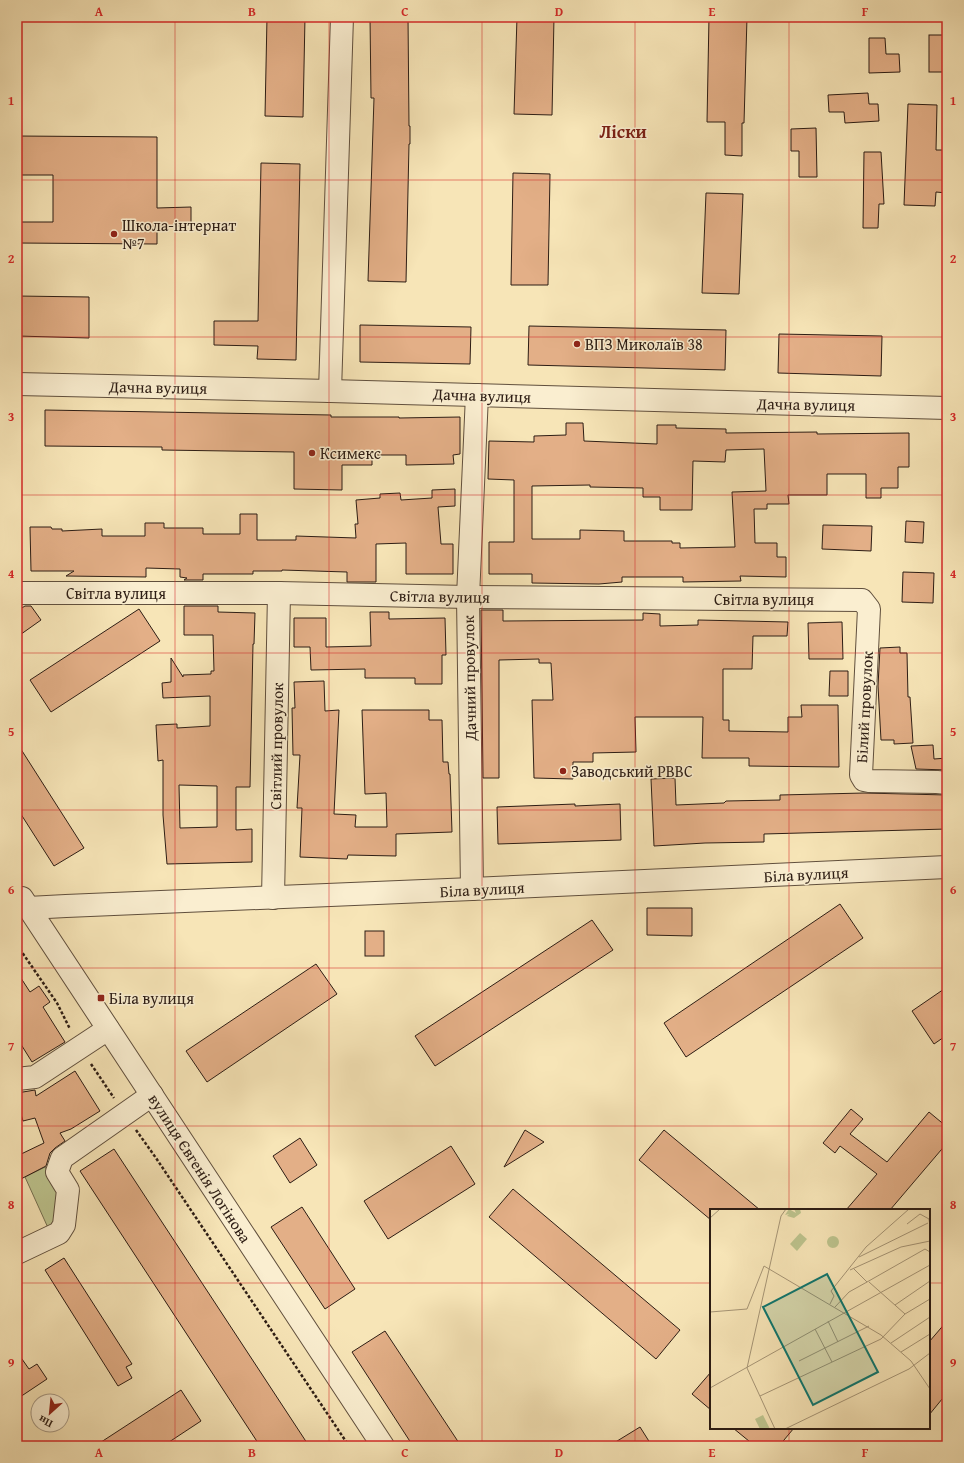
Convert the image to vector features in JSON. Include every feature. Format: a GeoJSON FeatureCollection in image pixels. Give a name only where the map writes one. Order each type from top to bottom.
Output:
{"type":"FeatureCollection","features":[{"type":"Feature","properties":{"kind":"street"},"geometry":{"type":"LineString","coordinates":[[330,391],[342,17]]}},
{"type":"Feature","properties":{"kind":"street","name":"Дачна вулиця"},"geometry":{"type":"LineString","coordinates":[[17,384],[947,408]]}},
{"type":"Feature","properties":{"kind":"street","name":"Дачний провулок"},"geometry":{"type":"LineString","coordinates":[[472,889],[468,597],[477,395]]}},
{"type":"Feature","properties":{"kind":"street","name":"Світла вулиця"},"geometry":{"type":"LineString","coordinates":[[17,593],[279,593],[468,597],[862,600]]}},
{"type":"Feature","properties":{"kind":"street","name":"Світлий провулок"},"geometry":{"type":"LineString","coordinates":[[273,898],[279,593]]}},
{"type":"Feature","properties":{"kind":"street","name":"Білий провулок"},"geometry":{"type":"LineString","coordinates":[[862,600],[869,609],[861,775],[864,780],[869,781],[947,783]]}},
{"type":"Feature","properties":{"kind":"street","name":"Біла вулиця"},"geometry":{"type":"LineString","coordinates":[[21,901],[273,898],[947,867]]}},
{"type":"Feature","properties":{"kind":"street","name":"вулиця Євгенія Логінова"},"geometry":{"type":"LineString","coordinates":[[21,901],[108,1028],[383,1446]]}},
{"type":"Feature","properties":{"kind":"street"},"geometry":{"type":"LineString","coordinates":[[17,1079],[35,1077],[108,1028]]}},
{"type":"Feature","properties":{"kind":"street"},"geometry":{"type":"LineString","coordinates":[[17,1253],[59,1233],[64,1225],[68,1190],[57,1172],[62,1158],[152,1095]]}},
{"type":"Feature","properties":{"kind":"path"},"geometry":{"type":"LineString","coordinates":[[17,945],[57,1003],[80,1047],[349,1446]]}},
{"type":"Feature","properties":{"kind":"green space"},"geometry":{"type":"Polygon","coordinates":[[[45,1167],[61,1195],[56,1221],[49,1230],[25,1177],[45,1167]]]}},
{"type":"Feature","properties":{"kind":"building"},"geometry":{"type":"Polygon","coordinates":[[[267,17],[305,17],[303,117],[265,116],[267,17]]]}},
{"type":"Feature","properties":{"kind":"building"},"geometry":{"type":"Polygon","coordinates":[[[370,17],[408,17],[410,144],[406,282],[368,281],[374,98],[371,98],[370,17]]]}},
{"type":"Feature","properties":{"kind":"building"},"geometry":{"type":"Polygon","coordinates":[[[517,17],[554,17],[552,115],[514,114],[517,17]]]}},
{"type":"Feature","properties":{"kind":"building"},"geometry":{"type":"Polygon","coordinates":[[[709,17],[747,17],[742,156],[725,155],[725,122],[707,122],[709,17]]]}},
{"type":"Feature","properties":{"kind":"building"},"geometry":{"type":"Polygon","coordinates":[[[929,35],[947,35],[947,72],[929,72],[929,35]]]}},
{"type":"Feature","properties":{"kind":"building"},"geometry":{"type":"Polygon","coordinates":[[[869,38],[885,38],[886,54],[899,54],[900,72],[869,73],[869,38]]]}},
{"type":"Feature","properties":{"kind":"building"},"geometry":{"type":"Polygon","coordinates":[[[868,93],[869,104],[878,104],[879,121],[845,123],[844,112],[829,112],[828,95],[868,93]]]}},
{"type":"Feature","properties":{"kind":"building"},"geometry":{"type":"Polygon","coordinates":[[[908,104],[937,105],[936,150],[947,150],[947,193],[936,192],[935,206],[904,205],[908,104]]]}},
{"type":"Feature","properties":{"kind":"building"},"geometry":{"type":"Polygon","coordinates":[[[816,128],[817,177],[799,177],[799,151],[791,151],[791,129],[816,128]]]}},
{"type":"Feature","properties":{"kind":"building"},"geometry":{"type":"Polygon","coordinates":[[[17,136],[157,137],[157,208],[191,207],[191,226],[157,226],[157,244],[17,243],[17,222],[53,222],[53,175],[17,175],[17,136]]]}},
{"type":"Feature","properties":{"kind":"building"},"geometry":{"type":"Polygon","coordinates":[[[864,152],[881,152],[884,204],[879,204],[878,228],[863,228],[864,152]]]}},
{"type":"Feature","properties":{"kind":"building"},"geometry":{"type":"Polygon","coordinates":[[[261,163],[300,164],[296,360],[257,359],[258,346],[214,345],[214,321],[258,321],[261,163]]]}},
{"type":"Feature","properties":{"kind":"building"},"geometry":{"type":"Polygon","coordinates":[[[513,173],[550,174],[548,285],[511,285],[513,173]]]}},
{"type":"Feature","properties":{"kind":"building"},"geometry":{"type":"Polygon","coordinates":[[[706,193],[743,194],[739,294],[702,293],[706,193]]]}},
{"type":"Feature","properties":{"kind":"building"},"geometry":{"type":"Polygon","coordinates":[[[17,296],[89,297],[89,338],[17,336],[17,296]]]}},
{"type":"Feature","properties":{"kind":"building"},"geometry":{"type":"Polygon","coordinates":[[[360,325],[471,327],[470,364],[360,362],[360,325]]]}},
{"type":"Feature","properties":{"kind":"building"},"geometry":{"type":"Polygon","coordinates":[[[529,326],[726,330],[725,370],[528,365],[529,326]]]}},
{"type":"Feature","properties":{"kind":"building"},"geometry":{"type":"Polygon","coordinates":[[[779,334],[882,336],[881,376],[778,373],[779,334]]]}},
{"type":"Feature","properties":{"kind":"building"},"geometry":{"type":"Polygon","coordinates":[[[45,410],[331,415],[331,417],[460,417],[460,454],[453,455],[454,464],[406,465],[406,455],[372,455],[372,465],[342,465],[342,490],[294,489],[294,452],[162,450],[162,447],[45,446],[45,410]]]}},
{"type":"Feature","properties":{"kind":"building"},"geometry":{"type":"Polygon","coordinates":[[[566,423],[583,423],[584,441],[657,444],[657,425],[676,425],[676,428],[726,429],[726,433],[909,433],[909,467],[898,467],[898,488],[881,488],[881,498],[866,498],[866,474],[827,474],[827,495],[788,495],[789,504],[767,504],[767,509],[754,509],[755,543],[777,543],[777,557],[786,557],[786,577],[740,576],[741,581],[683,582],[683,577],[622,577],[622,582],[599,584],[532,583],[532,574],[489,574],[489,542],[514,542],[514,480],[488,479],[489,441],[534,442],[534,436],[566,435],[566,423]],[[764,449],[726,450],[725,462],[693,461],[692,510],[660,510],[660,497],[643,497],[643,488],[590,487],[590,485],[532,486],[532,539],[580,539],[580,530],[624,531],[624,541],[672,541],[672,543],[680,543],[680,548],[735,547],[732,492],[766,491],[764,449]]]}},
{"type":"Feature","properties":{"kind":"building"},"geometry":{"type":"Polygon","coordinates":[[[455,489],[455,506],[438,507],[441,544],[453,544],[453,574],[406,574],[406,543],[376,544],[376,582],[347,582],[347,572],[282,570],[253,571],[253,574],[203,574],[203,580],[184,580],[187,578],[180,577],[180,569],[146,568],[146,577],[66,576],[74,571],[31,571],[30,527],[51,527],[52,529],[62,529],[62,531],[102,529],[102,536],[145,536],[145,523],[164,523],[164,528],[203,528],[203,534],[240,534],[240,514],[257,514],[257,540],[296,540],[296,536],[356,538],[355,524],[358,524],[356,500],[380,498],[380,494],[400,493],[401,500],[432,498],[432,490],[455,489]]]}},
{"type":"Feature","properties":{"kind":"building"},"geometry":{"type":"Polygon","coordinates":[[[906,521],[924,522],[923,543],[905,542],[906,521]]]}},
{"type":"Feature","properties":{"kind":"building"},"geometry":{"type":"Polygon","coordinates":[[[823,525],[872,526],[871,551],[822,549],[823,525]]]}},
{"type":"Feature","properties":{"kind":"building"},"geometry":{"type":"Polygon","coordinates":[[[903,572],[934,573],[933,603],[902,602],[903,572]]]}},
{"type":"Feature","properties":{"kind":"building"},"geometry":{"type":"Polygon","coordinates":[[[25,606],[31,606],[41,620],[17,637],[17,611],[25,606]]]}},
{"type":"Feature","properties":{"kind":"building"},"geometry":{"type":"Polygon","coordinates":[[[184,606],[218,606],[218,612],[255,613],[250,787],[236,787],[236,830],[252,829],[252,862],[167,864],[163,815],[163,760],[158,761],[156,725],[177,724],[177,728],[210,726],[210,696],[163,698],[162,683],[171,682],[171,658],[183,677],[183,675],[211,674],[211,671],[214,671],[213,635],[184,635],[184,606]],[[179,785],[180,828],[217,827],[217,786],[179,785]]]}},
{"type":"Feature","properties":{"kind":"building"},"geometry":{"type":"Polygon","coordinates":[[[139,609],[160,641],[51,712],[30,680],[139,609]]]}},
{"type":"Feature","properties":{"kind":"building"},"geometry":{"type":"Polygon","coordinates":[[[481,610],[503,610],[503,621],[643,620],[643,613],[660,614],[660,626],[698,625],[698,620],[788,622],[787,636],[753,636],[752,669],[723,669],[723,720],[729,720],[729,731],[788,732],[788,717],[802,717],[801,705],[838,705],[839,767],[749,766],[749,758],[702,758],[703,717],[635,717],[636,752],[593,753],[593,762],[573,762],[573,779],[534,778],[532,700],[553,700],[551,663],[539,663],[539,659],[499,660],[499,778],[483,778],[481,610]]]}},
{"type":"Feature","properties":{"kind":"building"},"geometry":{"type":"Polygon","coordinates":[[[370,612],[389,612],[389,619],[445,618],[446,655],[442,655],[442,684],[415,684],[415,678],[365,678],[365,669],[311,670],[310,647],[294,647],[294,618],[326,618],[326,647],[371,646],[370,612]]]}},
{"type":"Feature","properties":{"kind":"building"},"geometry":{"type":"Polygon","coordinates":[[[842,622],[843,659],[809,659],[808,623],[842,622]]]}},
{"type":"Feature","properties":{"kind":"building"},"geometry":{"type":"Polygon","coordinates":[[[900,647],[900,653],[907,653],[908,697],[910,697],[913,743],[894,744],[894,740],[881,740],[878,686],[880,648],[900,647]]]}},
{"type":"Feature","properties":{"kind":"building"},"geometry":{"type":"Polygon","coordinates":[[[830,671],[848,671],[848,696],[829,696],[830,671]]]}},
{"type":"Feature","properties":{"kind":"building"},"geometry":{"type":"Polygon","coordinates":[[[324,681],[325,711],[339,710],[334,814],[356,815],[355,827],[387,827],[386,793],[365,794],[362,710],[429,710],[429,720],[442,720],[443,762],[448,762],[450,774],[452,832],[396,834],[396,856],[348,855],[347,859],[300,857],[302,808],[297,808],[300,755],[293,755],[292,708],[295,708],[294,682],[324,681]]]}},
{"type":"Feature","properties":{"kind":"building"},"geometry":{"type":"Polygon","coordinates":[[[17,743],[84,848],[54,866],[17,808],[17,743]]]}},
{"type":"Feature","properties":{"kind":"building"},"geometry":{"type":"Polygon","coordinates":[[[933,745],[934,759],[947,758],[947,770],[916,769],[911,746],[933,745]]]}},
{"type":"Feature","properties":{"kind":"building"},"geometry":{"type":"Polygon","coordinates":[[[675,778],[676,805],[724,803],[726,801],[780,800],[780,795],[864,793],[947,795],[947,829],[764,834],[764,842],[654,846],[651,779],[675,778]]]}},
{"type":"Feature","properties":{"kind":"building"},"geometry":{"type":"Polygon","coordinates":[[[575,804],[575,806],[620,804],[621,840],[498,844],[497,807],[575,804]]]}},
{"type":"Feature","properties":{"kind":"building"},"geometry":{"type":"Polygon","coordinates":[[[840,904],[863,938],[686,1057],[664,1023],[840,904]]]}},
{"type":"Feature","properties":{"kind":"building"},"geometry":{"type":"Polygon","coordinates":[[[647,908],[692,908],[692,936],[647,935],[647,908]]]}},
{"type":"Feature","properties":{"kind":"building"},"geometry":{"type":"Polygon","coordinates":[[[592,920],[613,950],[435,1066],[415,1036],[592,920]]]}},
{"type":"Feature","properties":{"kind":"building"},"geometry":{"type":"Polygon","coordinates":[[[365,931],[384,931],[384,956],[365,956],[365,931]]]}},
{"type":"Feature","properties":{"kind":"building"},"geometry":{"type":"Polygon","coordinates":[[[316,964],[337,994],[207,1082],[186,1051],[316,964]]]}},
{"type":"Feature","properties":{"kind":"building"},"geometry":{"type":"Polygon","coordinates":[[[17,972],[30,992],[39,986],[50,1002],[43,1007],[65,1042],[32,1062],[17,1038],[17,972]]]}},
{"type":"Feature","properties":{"kind":"building"},"geometry":{"type":"Polygon","coordinates":[[[947,987],[947,1035],[934,1044],[912,1011],[947,987]]]}},
{"type":"Feature","properties":{"kind":"building"},"geometry":{"type":"Polygon","coordinates":[[[75,1071],[100,1111],[71,1129],[60,1133],[65,1141],[50,1153],[46,1166],[17,1181],[17,1156],[44,1143],[35,1118],[23,1121],[17,1100],[17,1093],[35,1090],[36,1096],[75,1071]]]}},
{"type":"Feature","properties":{"kind":"building"},"geometry":{"type":"Polygon","coordinates":[[[851,1109],[863,1119],[850,1134],[887,1162],[929,1112],[947,1127],[947,1143],[891,1209],[847,1209],[877,1174],[840,1146],[835,1153],[823,1143],[851,1109]]]}},
{"type":"Feature","properties":{"kind":"building"},"geometry":{"type":"Polygon","coordinates":[[[525,1130],[544,1142],[504,1167],[525,1130]]]}},
{"type":"Feature","properties":{"kind":"building"},"geometry":{"type":"Polygon","coordinates":[[[664,1130],[759,1209],[710,1209],[710,1219],[639,1160],[664,1130]]]}},
{"type":"Feature","properties":{"kind":"building"},"geometry":{"type":"Polygon","coordinates":[[[300,1138],[317,1165],[290,1183],[273,1156],[300,1138]]]}},
{"type":"Feature","properties":{"kind":"building"},"geometry":{"type":"Polygon","coordinates":[[[451,1146],[475,1184],[388,1239],[364,1201],[451,1146]]]}},
{"type":"Feature","properties":{"kind":"building"},"geometry":{"type":"Polygon","coordinates":[[[114,1149],[309,1446],[260,1446],[80,1171],[114,1149]]]}},
{"type":"Feature","properties":{"kind":"building"},"geometry":{"type":"Polygon","coordinates":[[[513,1189],[680,1330],[656,1359],[489,1217],[513,1189]]]}},
{"type":"Feature","properties":{"kind":"building"},"geometry":{"type":"Polygon","coordinates":[[[302,1207],[355,1289],[325,1309],[271,1227],[302,1207]]]}},
{"type":"Feature","properties":{"kind":"building"},"geometry":{"type":"Polygon","coordinates":[[[64,1258],[132,1364],[126,1367],[132,1378],[118,1386],[45,1270],[64,1258]]]}},
{"type":"Feature","properties":{"kind":"building"},"geometry":{"type":"Polygon","coordinates":[[[947,1321],[947,1393],[930,1414],[930,1341],[947,1321]]]}},
{"type":"Feature","properties":{"kind":"building"},"geometry":{"type":"Polygon","coordinates":[[[385,1331],[461,1446],[413,1446],[352,1352],[385,1331]]]}},
{"type":"Feature","properties":{"kind":"building"},"geometry":{"type":"Polygon","coordinates":[[[17,1352],[29,1369],[37,1364],[47,1379],[17,1399],[17,1352]]]}},
{"type":"Feature","properties":{"kind":"building"},"geometry":{"type":"Polygon","coordinates":[[[710,1373],[710,1409],[692,1394],[710,1373]]]}},
{"type":"Feature","properties":{"kind":"building"},"geometry":{"type":"Polygon","coordinates":[[[181,1390],[201,1421],[163,1446],[95,1446],[181,1390]]]}},
{"type":"Feature","properties":{"kind":"building"},"geometry":{"type":"Polygon","coordinates":[[[640,1427],[652,1446],[609,1446],[640,1427]]]}},
{"type":"Feature","properties":{"kind":"building"},"geometry":{"type":"Polygon","coordinates":[[[734,1429],[793,1429],[779,1446],[755,1446],[734,1429]]]}},
{"type":"Feature","properties":{"kind":"place","name":"Школа-інтернат №7"},"geometry":{"type":"Point","coordinates":[114,234]}},
{"type":"Feature","properties":{"kind":"place","name":"ВПЗ Миколаїв 38"},"geometry":{"type":"Point","coordinates":[577,344]}},
{"type":"Feature","properties":{"kind":"place","name":"Ксимекс"},"geometry":{"type":"Point","coordinates":[312,453]}},
{"type":"Feature","properties":{"kind":"place","name":"Заводський РВВС"},"geometry":{"type":"Point","coordinates":[563,771]}},
{"type":"Feature","properties":{"kind":"place","name":"Біла вулиця"},"geometry":{"type":"Point","coordinates":[101,998]}},
{"type":"Feature","properties":{"kind":"district","name":"Ліски"},"geometry":{"type":"Point","coordinates":[623,132]}}]}
